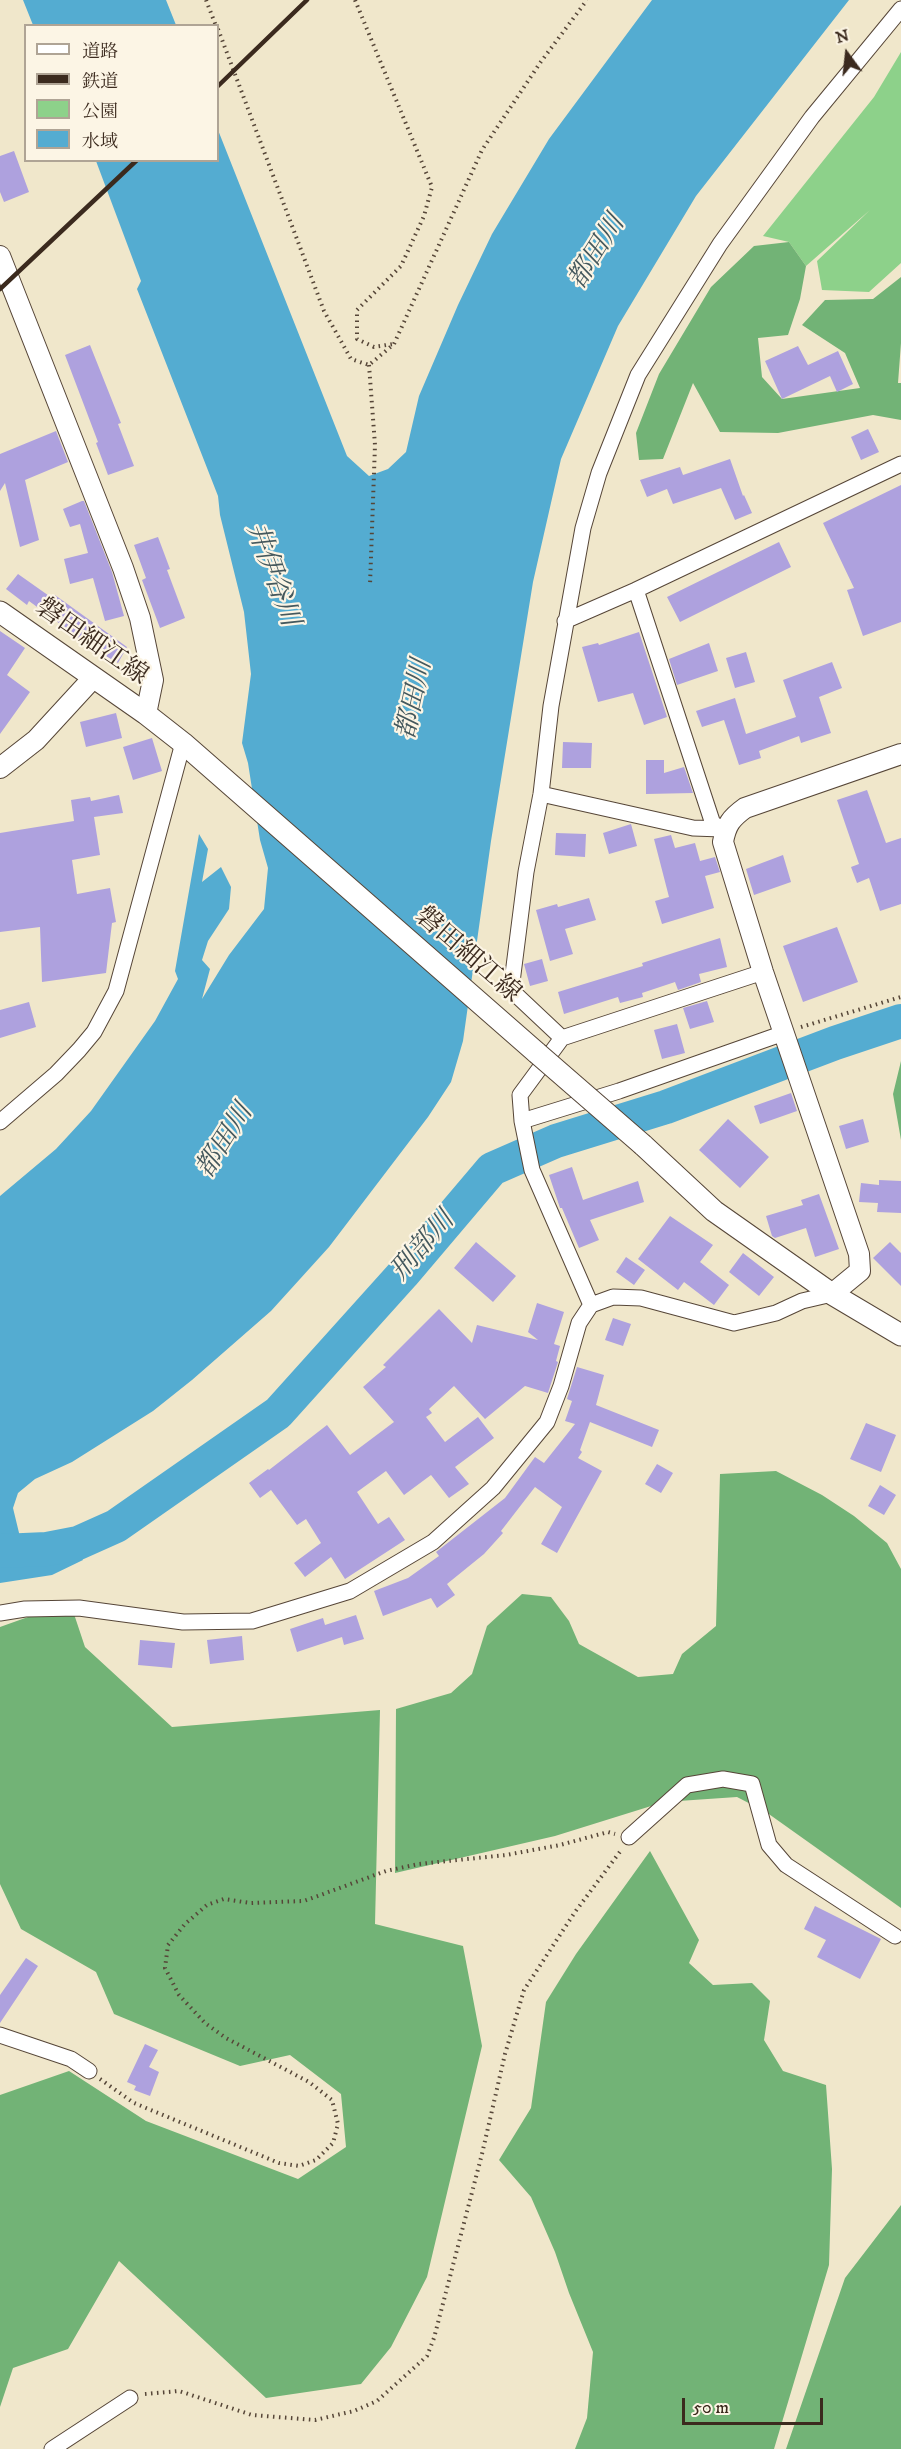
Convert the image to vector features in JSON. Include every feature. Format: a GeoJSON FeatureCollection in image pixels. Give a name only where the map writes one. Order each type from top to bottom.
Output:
{"type":"FeatureCollection","features":[{"type":"Feature","properties":{"kind":"main road","name":"磐田細江線"},"geometry":{"type":"LineString","coordinates":[[0,612],[146,714],[189,748],[643,1145],[714,1211],[832,1294],[901,1335]]}},
{"type":"Feature","properties":{"kind":"street"},"geometry":{"type":"LineString","coordinates":[[562,1038],[511,990],[526,872],[541,794],[551,706],[583,528],[599,473],[638,375],[720,244],[812,117],[901,9]]}},
{"type":"Feature","properties":{"kind":"street"},"geometry":{"type":"LineString","coordinates":[[2,266],[123,568],[140,618],[153,680],[146,714]]}},
{"type":"Feature","properties":{"kind":"street"},"geometry":{"type":"LineString","coordinates":[[566,621],[901,464]]}},
{"type":"Feature","properties":{"kind":"street"},"geometry":{"type":"LineString","coordinates":[[636,590],[713,824],[725,829]]}},
{"type":"Feature","properties":{"kind":"street"},"geometry":{"type":"LineString","coordinates":[[0,768],[36,740],[93,678]]}},
{"type":"Feature","properties":{"kind":"street"},"geometry":{"type":"LineString","coordinates":[[0,1122],[56,1074],[79,1050],[94,1032],[116,991],[189,748]]}},
{"type":"Feature","properties":{"kind":"street"},"geometry":{"type":"LineString","coordinates":[[0,1613],[26,1609],[79,1608],[183,1622],[252,1622],[350,1591],[433,1542],[500,1480],[547,1422],[561,1386],[579,1323],[591,1305],[613,1297],[641,1298],[734,1323],[777,1313],[802,1301],[832,1294],[860,1271],[859,1254],[763,972],[723,842],[725,829],[730,819],[745,808],[901,754]]}},
{"type":"Feature","properties":{"kind":"street"},"geometry":{"type":"LineString","coordinates":[[541,794],[693,828],[725,829]]}},
{"type":"Feature","properties":{"kind":"street"},"geometry":{"type":"LineString","coordinates":[[591,1305],[532,1170],[520,1095],[562,1038],[763,972]]}},
{"type":"Feature","properties":{"kind":"street"},"geometry":{"type":"LineString","coordinates":[[523,1125],[784,1033]]}},
{"type":"Feature","properties":{"kind":"street"},"geometry":{"type":"LineString","coordinates":[[629,1837],[687,1785],[723,1779],[753,1784],[769,1845],[786,1865],[895,1936]]}},
{"type":"Feature","properties":{"kind":"street"},"geometry":{"type":"LineString","coordinates":[[0,2035],[71,2059],[88,2071]]}},
{"type":"Feature","properties":{"kind":"street"},"geometry":{"type":"LineString","coordinates":[[52,2449],[130,2398]]}},
{"type":"Feature","properties":{"kind":"path"},"geometry":{"type":"LineString","coordinates":[[207,0],[216,24]]}},
{"type":"Feature","properties":{"kind":"path"},"geometry":{"type":"LineString","coordinates":[[354,0],[432,187],[424,216],[401,266],[357,310],[357,339],[374,346],[394,344]]}},
{"type":"Feature","properties":{"kind":"path"},"geometry":{"type":"LineString","coordinates":[[369,365],[394,344],[482,150],[540,63],[587,0]]}},
{"type":"Feature","properties":{"kind":"path"},"geometry":{"type":"LineString","coordinates":[[219,32],[324,311],[351,359],[369,365]]}},
{"type":"Feature","properties":{"kind":"path"},"geometry":{"type":"LineString","coordinates":[[369,365],[375,445],[370,585]]}},
{"type":"Feature","properties":{"kind":"path"},"geometry":{"type":"LineString","coordinates":[[784,1033],[901,997]]}},
{"type":"Feature","properties":{"kind":"path"},"geometry":{"type":"LineString","coordinates":[[88,2071],[134,2103],[279,2163],[299,2166],[316,2160],[333,2143],[338,2124],[332,2100],[309,2082],[219,2033],[205,2023],[179,1995],[165,1968],[168,1945],[185,1924],[207,1905],[224,1899],[250,1903],[304,1901],[386,1872],[419,1864],[506,1855],[560,1845],[608,1832],[629,1837],[524,1990],[505,2054],[482,2154],[434,2338],[427,2356],[377,2401],[354,2411],[315,2420],[252,2415],[179,2391],[156,2392],[130,2398]]}},
{"type":"Feature","properties":{"kind":"green space"},"geometry":{"type":"Polygon","coordinates":[[[901,52],[901,263],[869,292],[822,290],[817,261],[870,210],[806,266],[789,242],[763,236],[874,97],[901,52]]]}},
{"type":"Feature","properties":{"kind":"green space"},"geometry":{"type":"Polygon","coordinates":[[[789,242],[806,266],[800,299],[788,335],[758,338],[762,377],[782,399],[860,388],[845,353],[802,325],[825,300],[873,299],[901,277],[901,343],[898,383],[901,383],[901,420],[873,415],[778,433],[720,432],[693,383],[663,459],[639,460],[636,433],[659,374],[711,287],[754,246],[789,242]]]}},
{"type":"Feature","properties":{"kind":"green space"},"geometry":{"type":"Polygon","coordinates":[[[901,1061],[901,1140],[893,1094],[901,1061]]]}},
{"type":"Feature","properties":{"kind":"green space"},"geometry":{"type":"Polygon","coordinates":[[[776,1471],[822,1495],[854,1516],[887,1543],[901,1569],[901,1908],[766,1812],[737,1797],[664,1802],[555,1836],[395,1873],[396,1709],[451,1693],[472,1674],[487,1626],[522,1594],[551,1597],[569,1621],[579,1644],[638,1677],[673,1674],[682,1654],[716,1626],[720,1474],[776,1471]]]}},
{"type":"Feature","properties":{"kind":"green space"},"geometry":{"type":"Polygon","coordinates":[[[70,1602],[85,1647],[172,1727],[380,1710],[375,1924],[463,1946],[482,2046],[427,2277],[391,2347],[361,2384],[266,2398],[119,2261],[68,2349],[13,2368],[0,2407],[0,2095],[69,2071],[146,2121],[298,2179],[346,2147],[341,2094],[290,2055],[240,2066],[114,2014],[96,1972],[21,1929],[0,1884],[0,1627],[70,1602]]]}},
{"type":"Feature","properties":{"kind":"green space"},"geometry":{"type":"Polygon","coordinates":[[[650,1851],[699,1940],[689,1963],[713,1985],[752,1983],[770,2001],[764,2040],[783,2071],[826,2085],[832,2169],[829,2265],[774,2449],[575,2449],[587,2418],[593,2352],[555,2252],[531,2197],[499,2160],[531,2108],[546,2002],[576,1954],[650,1851]]]}},
{"type":"Feature","properties":{"kind":"green space"},"geometry":{"type":"Polygon","coordinates":[[[901,2205],[901,2449],[786,2449],[845,2278],[901,2205]]]}},
{"type":"Feature","properties":{"kind":"water"},"geometry":{"type":"Polygon","coordinates":[[[23,0],[166,0],[176,24],[33,24],[23,0]]]}},
{"type":"Feature","properties":{"kind":"water"},"geometry":{"type":"Polygon","coordinates":[[[652,0],[849,0],[696,196],[618,326],[561,459],[533,582],[491,841],[463,1041],[451,1082],[428,1117],[329,1247],[271,1311],[153,1411],[72,1462],[35,1479],[18,1493],[13,1508],[20,1537],[33,1543],[69,1531],[83,1560],[52,1575],[0,1583],[0,1196],[56,1149],[91,1111],[155,1021],[178,979],[175,971],[199,834],[208,849],[202,882],[221,867],[231,887],[229,909],[208,941],[202,960],[210,969],[202,999],[229,955],[264,909],[268,868],[260,840],[248,763],[242,743],[251,674],[244,612],[220,515],[218,496],[137,289],[141,281],[96,162],[219,162],[219,133],[347,456],[369,476],[388,469],[406,452],[419,396],[458,305],[492,234],[549,139],[652,0]]]}},
{"type":"Feature","properties":{"kind":"building"},"geometry":{"type":"Polygon","coordinates":[[[14,151],[29,192],[4,202],[0,192],[0,156],[14,151]]]}},
{"type":"Feature","properties":{"kind":"building"},"geometry":{"type":"Polygon","coordinates":[[[90,345],[121,423],[118,424],[134,466],[108,475],[65,355],[90,345]]]}},
{"type":"Feature","properties":{"kind":"building"},"geometry":{"type":"Polygon","coordinates":[[[798,346],[808,365],[838,351],[853,384],[837,392],[830,376],[782,399],[765,361],[798,346]]]}},
{"type":"Feature","properties":{"kind":"building"},"geometry":{"type":"Polygon","coordinates":[[[868,429],[879,452],[861,460],[851,437],[868,429]]]}},
{"type":"Feature","properties":{"kind":"building"},"geometry":{"type":"Polygon","coordinates":[[[56,431],[68,462],[25,480],[39,540],[20,547],[5,483],[0,491],[0,454],[56,431]]]}},
{"type":"Feature","properties":{"kind":"building"},"geometry":{"type":"Polygon","coordinates":[[[730,459],[743,496],[752,513],[735,520],[721,488],[673,504],[667,489],[647,497],[640,480],[680,467],[683,475],[730,459]]]}},
{"type":"Feature","properties":{"kind":"building"},"geometry":{"type":"Polygon","coordinates":[[[901,485],[901,622],[863,636],[847,590],[854,588],[823,523],[901,485]]]}},
{"type":"Feature","properties":{"kind":"building"},"geometry":{"type":"Polygon","coordinates":[[[84,501],[112,572],[124,616],[105,621],[93,578],[70,584],[64,559],[88,553],[80,524],[70,527],[63,509],[84,501]]]}},
{"type":"Feature","properties":{"kind":"building"},"geometry":{"type":"Polygon","coordinates":[[[158,537],[170,569],[167,570],[185,618],[160,628],[142,580],[146,578],[134,545],[158,537]]]}},
{"type":"Feature","properties":{"kind":"building"},"geometry":{"type":"Polygon","coordinates":[[[779,542],[791,567],[680,622],[667,597],[779,542]]]}},
{"type":"Feature","properties":{"kind":"building"},"geometry":{"type":"Polygon","coordinates":[[[18,574],[52,598],[55,595],[127,647],[118,663],[69,635],[71,632],[29,601],[27,605],[6,589],[18,574]]]}},
{"type":"Feature","properties":{"kind":"building"},"geometry":{"type":"Polygon","coordinates":[[[0,631],[25,648],[7,675],[30,692],[0,734],[0,631]]]}},
{"type":"Feature","properties":{"kind":"building"},"geometry":{"type":"Polygon","coordinates":[[[639,632],[667,717],[644,725],[633,693],[598,702],[582,647],[598,643],[599,645],[639,632]]]}},
{"type":"Feature","properties":{"kind":"building"},"geometry":{"type":"Polygon","coordinates":[[[709,643],[718,671],[677,685],[669,659],[709,643]]]}},
{"type":"Feature","properties":{"kind":"building"},"geometry":{"type":"Polygon","coordinates":[[[746,652],[755,682],[735,688],[726,658],[746,652]]]}},
{"type":"Feature","properties":{"kind":"building"},"geometry":{"type":"Polygon","coordinates":[[[832,662],[842,688],[819,697],[831,733],[801,743],[799,736],[759,751],[761,758],[739,765],[724,720],[702,727],[696,711],[735,698],[746,734],[796,717],[783,680],[832,662]]]}},
{"type":"Feature","properties":{"kind":"building"},"geometry":{"type":"Polygon","coordinates":[[[116,713],[122,738],[86,747],[80,722],[116,713]]]}},
{"type":"Feature","properties":{"kind":"building"},"geometry":{"type":"Polygon","coordinates":[[[152,738],[162,771],[133,780],[123,747],[152,738]]]}},
{"type":"Feature","properties":{"kind":"building"},"geometry":{"type":"Polygon","coordinates":[[[563,742],[592,743],[591,768],[562,768],[563,742]]]}},
{"type":"Feature","properties":{"kind":"building"},"geometry":{"type":"Polygon","coordinates":[[[646,760],[664,760],[664,773],[684,767],[693,793],[646,794],[646,760]]]}},
{"type":"Feature","properties":{"kind":"building"},"geometry":{"type":"Polygon","coordinates":[[[867,790],[886,843],[901,838],[901,904],[880,911],[869,878],[857,883],[851,867],[859,864],[837,800],[867,790]]]}},
{"type":"Feature","properties":{"kind":"building"},"geometry":{"type":"Polygon","coordinates":[[[119,795],[123,813],[94,817],[100,855],[72,860],[77,894],[110,888],[116,922],[112,923],[106,973],[42,982],[40,927],[0,932],[0,833],[74,821],[71,800],[90,797],[91,801],[119,795]]]}},
{"type":"Feature","properties":{"kind":"building"},"geometry":{"type":"Polygon","coordinates":[[[631,824],[637,846],[609,854],[603,833],[631,824]]]}},
{"type":"Feature","properties":{"kind":"building"},"geometry":{"type":"Polygon","coordinates":[[[556,833],[586,834],[585,857],[555,855],[556,833]]]}},
{"type":"Feature","properties":{"kind":"building"},"geometry":{"type":"Polygon","coordinates":[[[671,835],[675,848],[695,843],[700,861],[715,857],[720,872],[705,876],[714,908],[662,924],[655,901],[669,897],[654,839],[671,835]]]}},
{"type":"Feature","properties":{"kind":"building"},"geometry":{"type":"Polygon","coordinates":[[[783,855],[791,882],[754,895],[746,869],[783,855]]]}},
{"type":"Feature","properties":{"kind":"building"},"geometry":{"type":"Polygon","coordinates":[[[589,898],[596,920],[565,929],[573,954],[550,961],[536,910],[557,904],[558,907],[589,898]]]}},
{"type":"Feature","properties":{"kind":"building"},"geometry":{"type":"Polygon","coordinates":[[[837,927],[858,982],[803,1002],[783,946],[837,927]]]}},
{"type":"Feature","properties":{"kind":"building"},"geometry":{"type":"Polygon","coordinates":[[[720,938],[727,967],[699,974],[701,982],[678,990],[675,982],[642,993],[643,997],[620,1003],[618,997],[564,1014],[558,992],[643,966],[642,963],[720,938]]]}},
{"type":"Feature","properties":{"kind":"building"},"geometry":{"type":"Polygon","coordinates":[[[542,959],[548,981],[530,986],[524,964],[542,959]]]}},
{"type":"Feature","properties":{"kind":"building"},"geometry":{"type":"Polygon","coordinates":[[[707,1001],[714,1022],[690,1029],[683,1008],[707,1001]]]}},
{"type":"Feature","properties":{"kind":"building"},"geometry":{"type":"Polygon","coordinates":[[[29,1002],[36,1027],[0,1038],[0,1010],[29,1002]]]}},
{"type":"Feature","properties":{"kind":"building"},"geometry":{"type":"Polygon","coordinates":[[[677,1024],[685,1053],[662,1059],[654,1030],[677,1024]]]}},
{"type":"Feature","properties":{"kind":"building"},"geometry":{"type":"Polygon","coordinates":[[[791,1093],[797,1111],[760,1124],[754,1106],[791,1093]]]}},
{"type":"Feature","properties":{"kind":"building"},"geometry":{"type":"Polygon","coordinates":[[[728,1119],[769,1157],[740,1188],[699,1150],[728,1119]]]}},
{"type":"Feature","properties":{"kind":"building"},"geometry":{"type":"Polygon","coordinates":[[[863,1119],[869,1142],[846,1149],[839,1126],[863,1119]]]}},
{"type":"Feature","properties":{"kind":"building"},"geometry":{"type":"Polygon","coordinates":[[[572,1167],[583,1200],[638,1181],[644,1202],[590,1220],[599,1240],[579,1248],[562,1208],[560,1208],[549,1175],[572,1167]]]}},
{"type":"Feature","properties":{"kind":"building"},"geometry":{"type":"Polygon","coordinates":[[[879,1180],[901,1181],[901,1213],[877,1212],[878,1203],[859,1202],[861,1183],[879,1185],[879,1180]]]}},
{"type":"Feature","properties":{"kind":"building"},"geometry":{"type":"Polygon","coordinates":[[[819,1194],[839,1249],[815,1257],[806,1228],[775,1238],[772,1236],[766,1216],[803,1205],[801,1200],[819,1194]]]}},
{"type":"Feature","properties":{"kind":"building"},"geometry":{"type":"Polygon","coordinates":[[[670,1216],[713,1245],[700,1262],[729,1285],[714,1305],[684,1282],[678,1290],[638,1259],[670,1216]]]}},
{"type":"Feature","properties":{"kind":"building"},"geometry":{"type":"Polygon","coordinates":[[[476,1242],[516,1276],[493,1302],[454,1268],[476,1242]]]}},
{"type":"Feature","properties":{"kind":"building"},"geometry":{"type":"Polygon","coordinates":[[[890,1242],[901,1253],[901,1286],[873,1258],[890,1242]]]}},
{"type":"Feature","properties":{"kind":"building"},"geometry":{"type":"Polygon","coordinates":[[[743,1253],[774,1277],[759,1296],[729,1272],[743,1253]]]}},
{"type":"Feature","properties":{"kind":"building"},"geometry":{"type":"Polygon","coordinates":[[[626,1257],[645,1270],[634,1285],[616,1272],[626,1257]]]}},
{"type":"Feature","properties":{"kind":"building"},"geometry":{"type":"Polygon","coordinates":[[[537,1303],[564,1312],[554,1344],[560,1346],[556,1361],[558,1362],[548,1393],[525,1386],[485,1419],[454,1386],[429,1409],[432,1413],[426,1417],[445,1442],[478,1417],[494,1438],[455,1467],[469,1484],[449,1498],[431,1475],[404,1495],[386,1471],[357,1492],[378,1524],[389,1517],[405,1540],[345,1579],[331,1557],[305,1577],[294,1563],[321,1543],[306,1519],[297,1525],[271,1490],[260,1498],[249,1483],[327,1425],[350,1455],[394,1422],[363,1387],[386,1367],[383,1365],[439,1309],[472,1343],[477,1325],[538,1340],[528,1332],[537,1303]]]}},
{"type":"Feature","properties":{"kind":"building"},"geometry":{"type":"Polygon","coordinates":[[[613,1318],[631,1324],[623,1346],[605,1340],[613,1318]]]}},
{"type":"Feature","properties":{"kind":"building"},"geometry":{"type":"Polygon","coordinates":[[[577,1367],[604,1375],[596,1405],[659,1430],[652,1447],[590,1422],[580,1450],[582,1452],[578,1458],[602,1471],[557,1553],[541,1544],[562,1507],[535,1487],[501,1531],[503,1533],[484,1554],[447,1584],[455,1595],[437,1608],[431,1598],[383,1616],[374,1591],[408,1578],[439,1556],[436,1552],[505,1498],[535,1457],[544,1463],[575,1424],[565,1421],[572,1401],[567,1399],[577,1367]]]}},
{"type":"Feature","properties":{"kind":"building"},"geometry":{"type":"Polygon","coordinates":[[[866,1423],[896,1435],[881,1472],[850,1459],[866,1423]]]}},
{"type":"Feature","properties":{"kind":"building"},"geometry":{"type":"Polygon","coordinates":[[[657,1464],[673,1473],[661,1493],[645,1484],[657,1464]]]}},
{"type":"Feature","properties":{"kind":"building"},"geometry":{"type":"Polygon","coordinates":[[[880,1485],[896,1495],[884,1515],[868,1506],[880,1485]]]}},
{"type":"Feature","properties":{"kind":"building"},"geometry":{"type":"Polygon","coordinates":[[[356,1615],[364,1639],[344,1645],[342,1637],[297,1652],[290,1629],[323,1618],[325,1625],[356,1615]]]}},
{"type":"Feature","properties":{"kind":"building"},"geometry":{"type":"Polygon","coordinates":[[[242,1636],[244,1660],[210,1664],[207,1640],[242,1636]]]}},
{"type":"Feature","properties":{"kind":"building"},"geometry":{"type":"Polygon","coordinates":[[[140,1640],[175,1643],[172,1668],[138,1665],[140,1640]]]}},
{"type":"Feature","properties":{"kind":"building"},"geometry":{"type":"Polygon","coordinates":[[[815,1906],[881,1939],[860,1979],[817,1957],[826,1940],[804,1929],[815,1906]]]}},
{"type":"Feature","properties":{"kind":"building"},"geometry":{"type":"Polygon","coordinates":[[[26,1958],[38,1966],[0,2023],[0,1995],[26,1958]]]}},
{"type":"Feature","properties":{"kind":"building"},"geometry":{"type":"Polygon","coordinates":[[[145,2044],[158,2050],[149,2067],[159,2072],[150,2096],[134,2090],[136,2086],[127,2082],[145,2044]]]}},
{"type":"Feature","properties":{"kind":"waterway","name":"刑部川"},"geometry":{"type":"LineString","coordinates":[[0,1551],[47,1549],[78,1543],[116,1526],[278,1413],[403,1274],[492,1169],[556,1141],[666,1107],[835,1043],[901,1021]]}},
{"type":"Feature","properties":{"kind":"railway"},"geometry":{"type":"LineString","coordinates":[[219,85],[307,0]]}},
{"type":"Feature","properties":{"kind":"railway"},"geometry":{"type":"LineString","coordinates":[[0,289],[135,162]]}},
{"type":"Feature","properties":{"kind":"water label","name":"都田川"},"geometry":{"type":"Point","coordinates":[598,253]}},
{"type":"Feature","properties":{"kind":"water label","name":"井伊谷川"},"geometry":{"type":"Point","coordinates":[271,575]}},
{"type":"Feature","properties":{"kind":"water label","name":"都田川"},"geometry":{"type":"Point","coordinates":[416,700]}},
{"type":"Feature","properties":{"kind":"water label","name":"都田川"},"geometry":{"type":"Point","coordinates":[226,1142]}}]}
